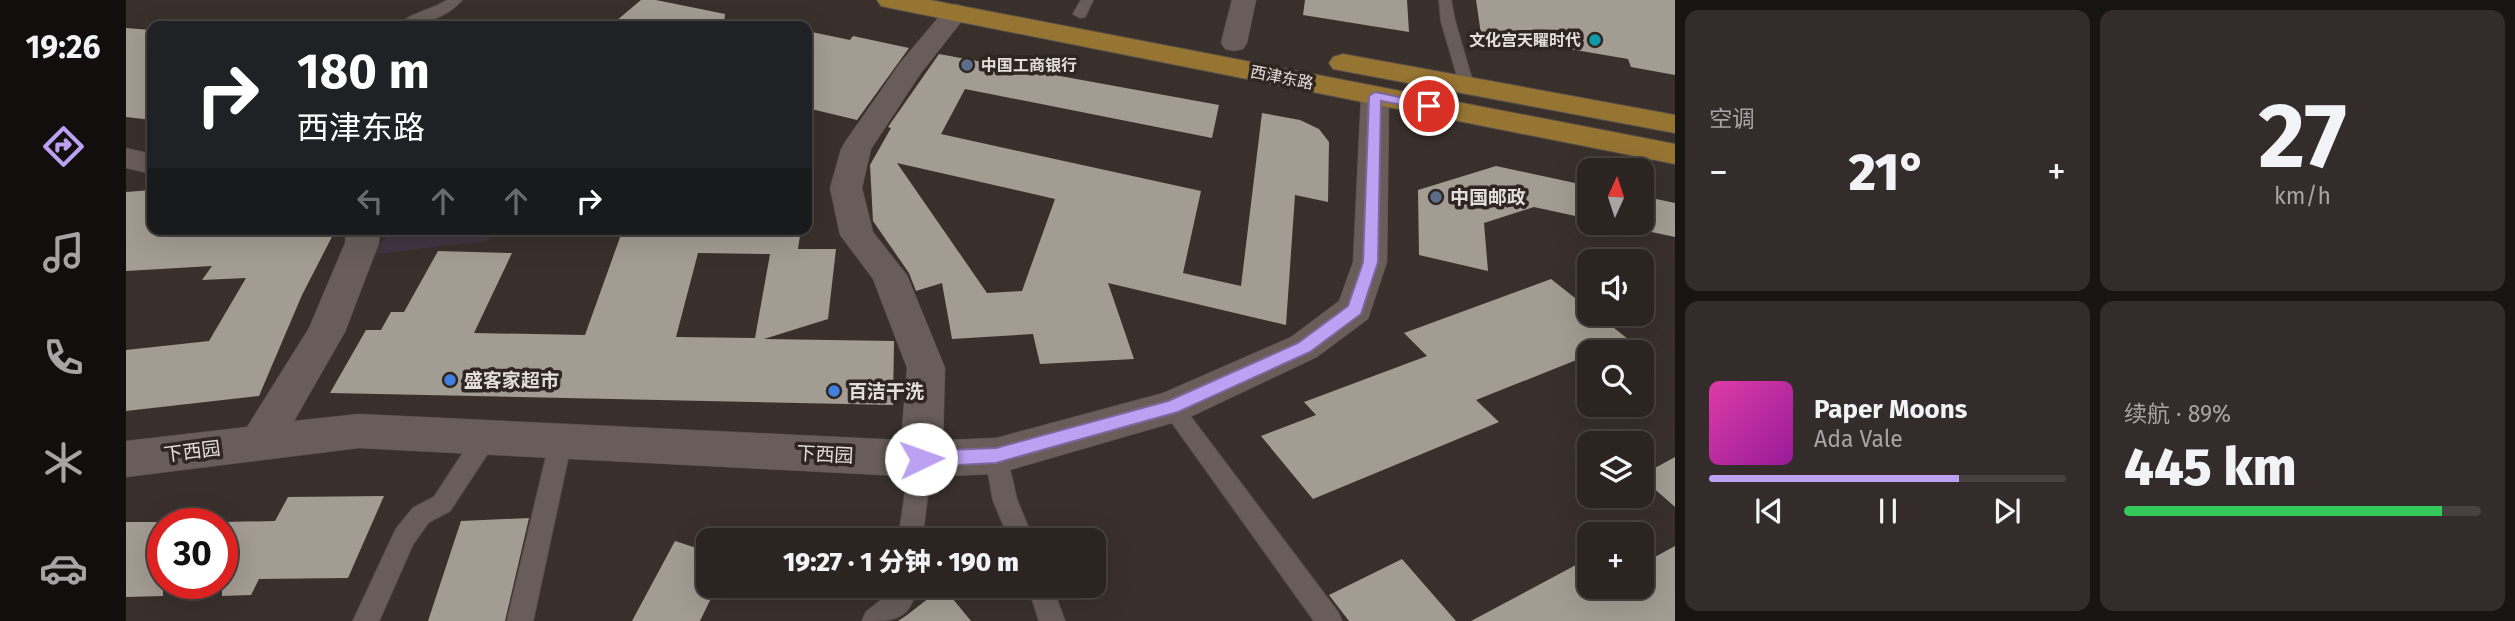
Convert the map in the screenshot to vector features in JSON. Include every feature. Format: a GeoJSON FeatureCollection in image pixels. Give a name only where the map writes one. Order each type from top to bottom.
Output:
{"type":"FeatureCollection","features":[{"type":"Feature","properties":{"kind":"main road","name":"西津东路"},"geometry":{"type":"LineString","coordinates":[[890,0],[1675,154]]}},
{"type":"Feature","properties":{"kind":"main road","name":"西津东路"},"geometry":{"type":"LineString","coordinates":[[1005,0],[1084,7],[1234,43],[1675,124]]}},
{"type":"Feature","properties":{"kind":"street"},"geometry":{"type":"LineString","coordinates":[[1234,43],[1244,0]]}},
{"type":"Feature","properties":{"kind":"street"},"geometry":{"type":"LineString","coordinates":[[921,459],[926,368],[889,275],[857,235],[846,188],[856,149],[910,69],[956,12]]}},
{"type":"Feature","properties":{"kind":"street","name":"下西园"},"geometry":{"type":"LineString","coordinates":[[126,459],[359,431],[484,440],[561,440],[921,459],[996,456],[1172,407],[1304,347],[1355,309],[1370,262],[1375,96]]}},
{"type":"Feature","properties":{"kind":"street"},"geometry":{"type":"LineString","coordinates":[[126,158],[147,163]]}},
{"type":"Feature","properties":{"kind":"street"},"geometry":{"type":"LineString","coordinates":[[258,443],[326,332],[362,243],[363,235]]}},
{"type":"Feature","properties":{"kind":"lane"},"geometry":{"type":"LineString","coordinates":[[413,21],[424,15],[432,16],[456,0]]}},
{"type":"Feature","properties":{"kind":"lane"},"geometry":{"type":"LineString","coordinates":[[1446,0],[1448,21],[1467,86]]}},
{"type":"Feature","properties":{"kind":"lane"},"geometry":{"type":"LineString","coordinates":[[1172,407],[1329,621]]}},
{"type":"Feature","properties":{"kind":"lane"},"geometry":{"type":"LineString","coordinates":[[366,621],[404,537],[421,515],[442,504],[484,440]]}},
{"type":"Feature","properties":{"kind":"lane"},"geometry":{"type":"LineString","coordinates":[[520,621],[561,440]]}},
{"type":"Feature","properties":{"kind":"lane"},"geometry":{"type":"LineString","coordinates":[[996,456],[1006,499],[1017,528]]}},
{"type":"Feature","properties":{"kind":"lane"},"geometry":{"type":"LineString","coordinates":[[912,528],[921,459]]}},
{"type":"Feature","properties":{"kind":"lane"},"geometry":{"type":"LineString","coordinates":[[875,621],[902,598]]}},
{"type":"Feature","properties":{"kind":"lane"},"geometry":{"type":"LineString","coordinates":[[1044,598],[1052,621]]}},
{"type":"Feature","properties":{"kind":"shaded area"},"geometry":{"type":"Polygon","coordinates":[[[389,235],[492,235],[487,241],[368,255],[389,235]]]}},
{"type":"Feature","properties":{"kind":"building"},"geometry":{"type":"Polygon","coordinates":[[[641,0],[656,0],[725,14],[724,21],[616,21],[641,0]]]}},
{"type":"Feature","properties":{"kind":"building"},"geometry":{"type":"Polygon","coordinates":[[[1305,0],[1407,0],[1409,32],[1303,15],[1305,0]]]}},
{"type":"Feature","properties":{"kind":"building","name":"文化宫天矅时代"},"geometry":{"type":"Polygon","coordinates":[[[1476,0],[1675,0],[1675,75],[1631,67],[1628,59],[1481,34],[1476,0]]]}},
{"type":"Feature","properties":{"kind":"building"},"geometry":{"type":"Polygon","coordinates":[[[126,28],[147,30],[147,119],[126,117],[126,28]]]}},
{"type":"Feature","properties":{"kind":"building"},"geometry":{"type":"Polygon","coordinates":[[[812,32],[850,40],[853,36],[909,48],[857,120],[812,109],[812,32]]]}},
{"type":"Feature","properties":{"kind":"building"},"geometry":{"type":"Polygon","coordinates":[[[939,54],[1219,105],[1212,138],[965,89],[941,134],[1201,191],[1183,273],[1241,286],[1262,113],[1300,120],[1319,129],[1329,142],[1328,202],[1295,195],[1286,325],[1108,283],[1134,359],[1040,364],[1033,334],[952,339],[942,283],[916,291],[909,273],[873,221],[870,165],[891,128],[888,127],[939,54]],[[897,163],[987,293],[1022,291],[1055,199],[897,163]]]}},
{"type":"Feature","properties":{"kind":"building"},"geometry":{"type":"Polygon","coordinates":[[[1496,166],[1577,183],[1577,216],[1534,207],[1484,223],[1488,271],[1419,255],[1418,190],[1496,166]]]}},
{"type":"Feature","properties":{"kind":"building"},"geometry":{"type":"Polygon","coordinates":[[[147,190],[147,235],[333,235],[302,295],[259,396],[126,411],[126,350],[209,341],[246,278],[202,280],[212,266],[126,271],[126,192],[147,190]]]}},
{"type":"Feature","properties":{"kind":"building"},"geometry":{"type":"Polygon","coordinates":[[[1654,199],[1675,203],[1675,237],[1654,233],[1654,199]]]}},
{"type":"Feature","properties":{"kind":"building"},"geometry":{"type":"Polygon","coordinates":[[[621,235],[800,235],[798,249],[836,249],[828,319],[764,339],[894,341],[893,405],[330,393],[366,330],[381,330],[391,312],[404,312],[438,251],[512,253],[474,333],[585,335],[621,235]],[[698,253],[676,337],[755,338],[770,254],[698,253]]]}},
{"type":"Feature","properties":{"kind":"building"},"geometry":{"type":"Polygon","coordinates":[[[1551,279],[1577,300],[1577,326],[1612,326],[1628,339],[1577,340],[1577,360],[1476,400],[1499,422],[1313,499],[1261,436],[1316,415],[1304,402],[1427,356],[1404,333],[1551,279]]]}},
{"type":"Feature","properties":{"kind":"building"},"geometry":{"type":"Polygon","coordinates":[[[1675,457],[1675,507],[1654,489],[1654,468],[1675,457]]]}},
{"type":"Feature","properties":{"kind":"building"},"geometry":{"type":"Polygon","coordinates":[[[384,496],[348,578],[259,579],[251,595],[238,595],[238,522],[275,521],[288,497],[384,496]]]}},
{"type":"Feature","properties":{"kind":"building"},"geometry":{"type":"Polygon","coordinates":[[[529,518],[505,621],[428,621],[461,521],[529,518]]]}},
{"type":"Feature","properties":{"kind":"building"},"geometry":{"type":"Polygon","coordinates":[[[126,522],[147,522],[147,596],[126,597],[126,522]]]}},
{"type":"Feature","properties":{"kind":"building"},"geometry":{"type":"Polygon","coordinates":[[[675,541],[696,548],[696,598],[711,598],[700,621],[632,621],[675,541]]]}},
{"type":"Feature","properties":{"kind":"building"},"geometry":{"type":"Polygon","coordinates":[[[1675,546],[1675,621],[1471,621],[1577,564],[1577,599],[1654,599],[1654,557],[1675,546]]]}},
{"type":"Feature","properties":{"kind":"building"},"geometry":{"type":"Polygon","coordinates":[[[1402,559],[1456,621],[1349,621],[1329,595],[1402,559]]]}},
{"type":"Feature","properties":{"kind":"building"},"geometry":{"type":"Polygon","coordinates":[[[929,598],[952,598],[971,621],[898,621],[929,598]]]}},
{"type":"Feature","properties":{"kind":"place","name":"文化宫天矅时代"},"geometry":{"type":"Point","coordinates":[1595,40]}},
{"type":"Feature","properties":{"kind":"place","name":"中国工商银行"},"geometry":{"type":"Point","coordinates":[967,65]}},
{"type":"Feature","properties":{"kind":"place","name":"中国邮政"},"geometry":{"type":"Point","coordinates":[1436,197]}},
{"type":"Feature","properties":{"kind":"place","name":"盛客家超市"},"geometry":{"type":"Point","coordinates":[450,380]}},
{"type":"Feature","properties":{"kind":"place","name":"百洁干洗"},"geometry":{"type":"Point","coordinates":[834,391]}},
{"type":"Feature","properties":{"kind":"route"},"geometry":{"type":"LineString","coordinates":[[921,459],[996,456],[1172,407],[1304,347],[1355,309],[1370,262],[1375,96],[1429,106]]}}]}
